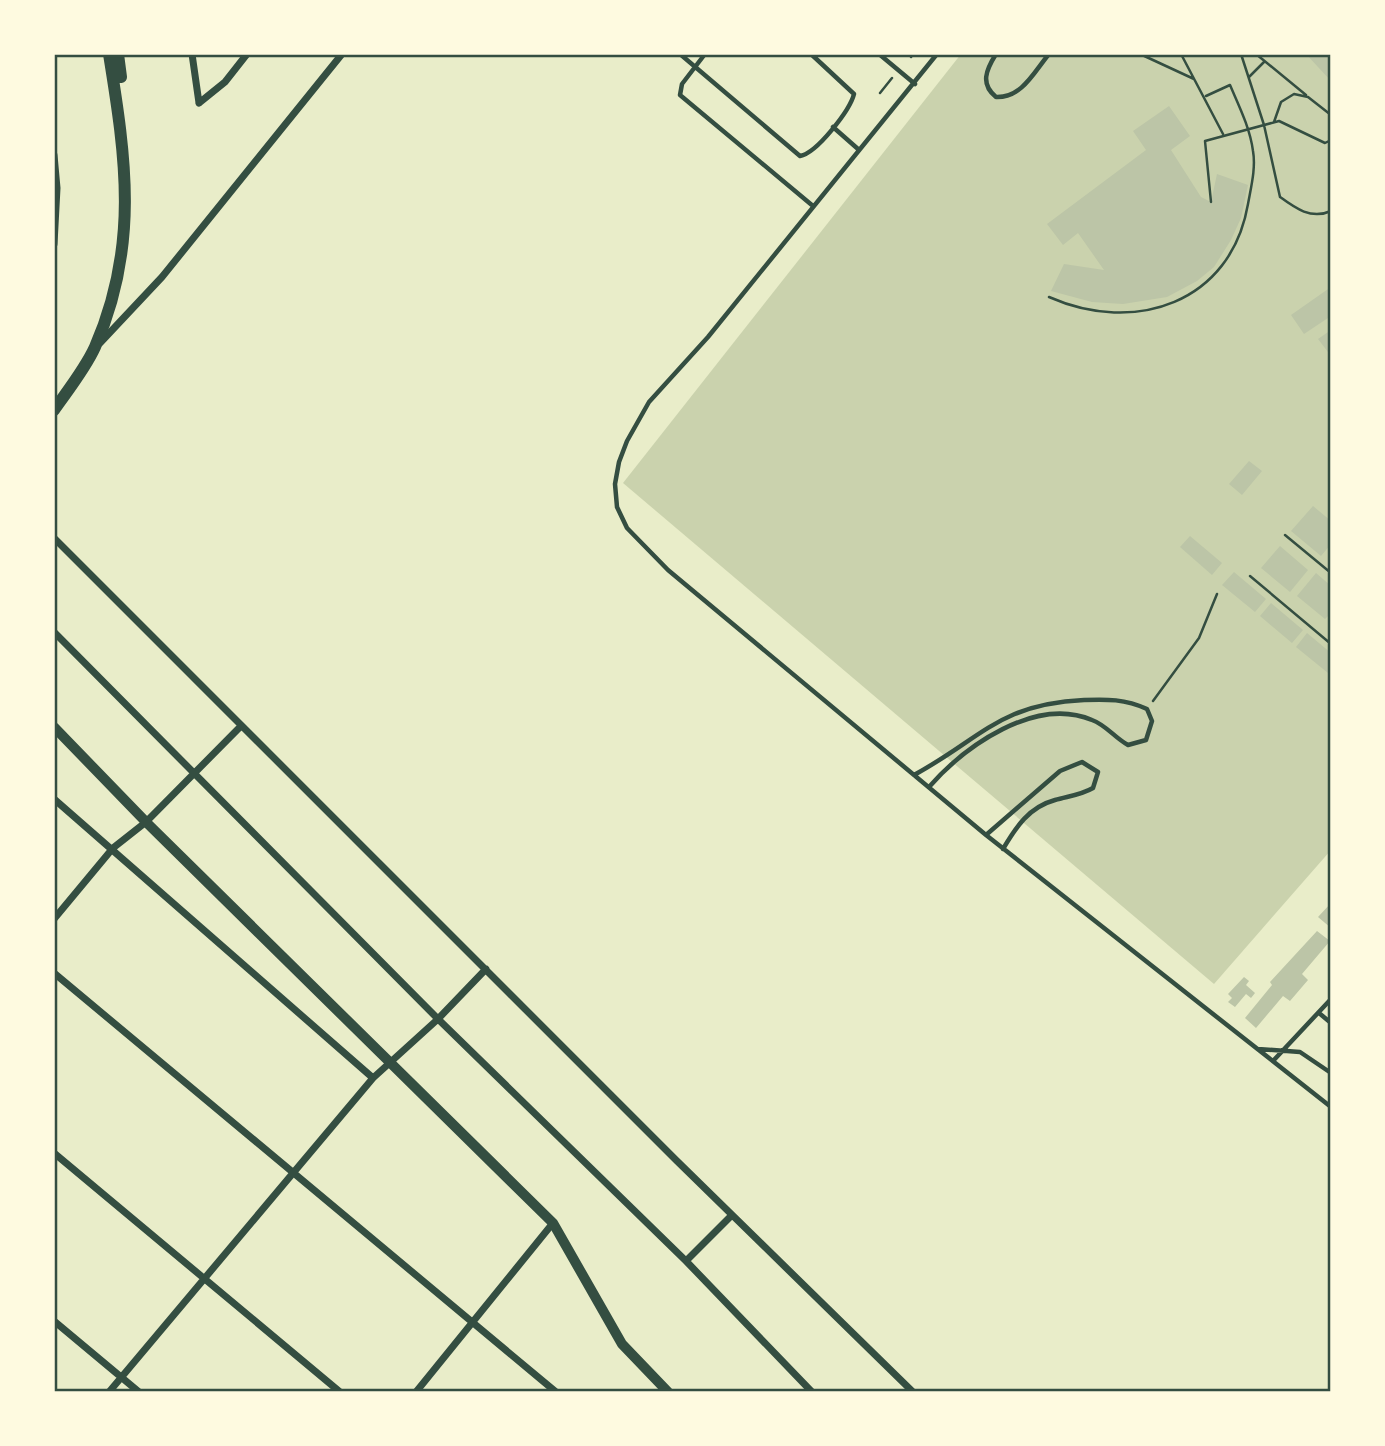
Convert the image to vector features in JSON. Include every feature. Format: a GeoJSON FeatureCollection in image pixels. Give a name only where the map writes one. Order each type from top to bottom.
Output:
{"type":"FeatureCollection","features":[{"type":"Feature","properties":{"kind":"main road"},"geometry":{"type":"LineString","coordinates":[[54,410],[94,349],[111,302],[124,247],[127,191],[123,140],[109,54]]}},
{"type":"Feature","properties":{"kind":"main road"},"geometry":{"type":"LineString","coordinates":[[118,54],[125,110],[123,140]]}},
{"type":"Feature","properties":{"kind":"street"},"geometry":{"type":"LineString","coordinates":[[192,54],[199,103],[225,82],[247,54]]}},
{"type":"Feature","properties":{"kind":"street"},"geometry":{"type":"LineString","coordinates":[[94,349],[162,277],[342,54]]}},
{"type":"Feature","properties":{"kind":"street"},"geometry":{"type":"LineString","coordinates":[[54,155],[54,244]]}},
{"type":"Feature","properties":{"kind":"street"},"geometry":{"type":"LineString","coordinates":[[54,538],[913,1392]]}},
{"type":"Feature","properties":{"kind":"street"},"geometry":{"type":"LineString","coordinates":[[54,632],[438,1019],[686,1261],[813,1392]]}},
{"type":"Feature","properties":{"kind":"street"},"geometry":{"type":"LineString","coordinates":[[54,919],[113,848],[146,822],[241,726]]}},
{"type":"Feature","properties":{"kind":"street"},"geometry":{"type":"LineString","coordinates":[[54,727],[388,1063],[553,1223],[622,1345],[668,1392]]}},
{"type":"Feature","properties":{"kind":"street"},"geometry":{"type":"LineString","coordinates":[[54,799],[373,1077]]}},
{"type":"Feature","properties":{"kind":"street"},"geometry":{"type":"LineString","coordinates":[[109,1392],[373,1077],[438,1019],[486,969]]}},
{"type":"Feature","properties":{"kind":"street"},"geometry":{"type":"LineString","coordinates":[[54,973],[556,1392]]}},
{"type":"Feature","properties":{"kind":"street"},"geometry":{"type":"LineString","coordinates":[[54,1153],[340,1392]]}},
{"type":"Feature","properties":{"kind":"street"},"geometry":{"type":"LineString","coordinates":[[686,1261],[732,1214]]}},
{"type":"Feature","properties":{"kind":"street"},"geometry":{"type":"LineString","coordinates":[[416,1392],[553,1223]]}},
{"type":"Feature","properties":{"kind":"street"},"geometry":{"type":"LineString","coordinates":[[54,1321],[139,1392]]}},
{"type":"Feature","properties":{"kind":"lane"},"geometry":{"type":"LineString","coordinates":[[680,54],[800,156],[811,151],[833,127],[851,105],[854,94],[811,54]]}},
{"type":"Feature","properties":{"kind":"lane"},"geometry":{"type":"LineString","coordinates":[[705,54],[679,90],[684,101],[813,206]]}},
{"type":"Feature","properties":{"kind":"lane"},"geometry":{"type":"LineString","coordinates":[[879,54],[915,84]]}},
{"type":"Feature","properties":{"kind":"lane"},"geometry":{"type":"LineString","coordinates":[[937,54],[708,337],[649,402],[618,462],[615,484],[617,507],[627,528],[668,570],[1003,849],[1331,1107]]}},
{"type":"Feature","properties":{"kind":"lane"},"geometry":{"type":"LineString","coordinates":[[996,54],[985,78],[986,85],[996,97],[1004,97],[1018,91],[1049,54]]}},
{"type":"Feature","properties":{"kind":"lane"},"geometry":{"type":"LineString","coordinates":[[833,127],[858,149]]}},
{"type":"Feature","properties":{"kind":"lane"},"geometry":{"type":"LineString","coordinates":[[914,775],[1009,714],[1037,705],[1109,699],[1129,701],[1147,709],[1152,721],[1151,733],[1137,745],[1119,741],[1093,720],[1055,714],[1022,722],[961,755],[929,787]]}},
{"type":"Feature","properties":{"kind":"lane"},"geometry":{"type":"LineString","coordinates":[[986,835],[1059,771],[1073,763],[1091,765],[1098,772],[1093,788],[1084,794],[1046,803],[1032,811],[1019,823],[1003,849]]}},
{"type":"Feature","properties":{"kind":"lane"},"geometry":{"type":"LineString","coordinates":[[1273,1061],[1331,999]]}},
{"type":"Feature","properties":{"kind":"lane"},"geometry":{"type":"LineString","coordinates":[[1319,1013],[1331,1023]]}},
{"type":"Feature","properties":{"kind":"lane"},"geometry":{"type":"LineString","coordinates":[[1257,1048],[1306,1054],[1331,1073]]}},
{"type":"Feature","properties":{"kind":"path"},"geometry":{"type":"LineString","coordinates":[[1140,54],[1194,79]]}},
{"type":"Feature","properties":{"kind":"path"},"geometry":{"type":"LineString","coordinates":[[1181,54],[1206,96],[1223,134]]}},
{"type":"Feature","properties":{"kind":"path"},"geometry":{"type":"LineString","coordinates":[[1241,54],[1264,125],[1280,197],[1297,209],[1311,214],[1331,211]]}},
{"type":"Feature","properties":{"kind":"path"},"geometry":{"type":"LineString","coordinates":[[1255,54],[1331,115]]}},
{"type":"Feature","properties":{"kind":"path"},"geometry":{"type":"LineString","coordinates":[[1249,77],[1265,62]]}},
{"type":"Feature","properties":{"kind":"path"},"geometry":{"type":"LineString","coordinates":[[880,93],[892,78]]}},
{"type":"Feature","properties":{"kind":"path"},"geometry":{"type":"LineString","coordinates":[[1049,297],[1090,311],[1127,312],[1170,305],[1208,282],[1221,269],[1237,242],[1246,218],[1254,153],[1248,128],[1230,85],[1206,96]]}},
{"type":"Feature","properties":{"kind":"path"},"geometry":{"type":"LineString","coordinates":[[1274,122],[1280,102],[1294,94],[1308,97]]}},
{"type":"Feature","properties":{"kind":"path"},"geometry":{"type":"LineString","coordinates":[[1211,202],[1205,141],[1279,121],[1325,143],[1331,140]]}},
{"type":"Feature","properties":{"kind":"path"},"geometry":{"type":"LineString","coordinates":[[1285,534],[1331,573]]}},
{"type":"Feature","properties":{"kind":"path"},"geometry":{"type":"LineString","coordinates":[[1250,576],[1331,644]]}},
{"type":"Feature","properties":{"kind":"path"},"geometry":{"type":"LineString","coordinates":[[1147,709],[1199,638],[1217,594]]}},
{"type":"Feature","properties":{"kind":"green space"},"geometry":{"type":"Polygon","coordinates":[[[961,54],[1331,54],[1331,850],[1214,984],[623,483],[961,54]]]}},
{"type":"Feature","properties":{"kind":"building"},"geometry":{"type":"Polygon","coordinates":[[[1306,54],[1331,54],[1331,81],[1318,67],[1306,54]]]}},
{"type":"Feature","properties":{"kind":"building"},"geometry":{"type":"Polygon","coordinates":[[[1169,106],[1190,136],[1171,150],[1201,197],[1211,202],[1217,174],[1248,185],[1241,218],[1214,267],[1197,281],[1167,297],[1123,304],[1092,302],[1051,291],[1064,264],[1104,270],[1078,233],[1063,245],[1047,224],[1146,150],[1133,131],[1169,106]]]}},
{"type":"Feature","properties":{"kind":"building"},"geometry":{"type":"Polygon","coordinates":[[[1331,287],[1331,316],[1304,334],[1291,315],[1331,287]]]}},
{"type":"Feature","properties":{"kind":"building"},"geometry":{"type":"Polygon","coordinates":[[[1331,330],[1331,356],[1318,339],[1331,330]]]}},
{"type":"Feature","properties":{"kind":"building"},"geometry":{"type":"Polygon","coordinates":[[[1249,461],[1262,471],[1242,495],[1229,484],[1249,461]]]}},
{"type":"Feature","properties":{"kind":"building"},"geometry":{"type":"Polygon","coordinates":[[[1313,506],[1331,521],[1331,544],[1321,556],[1291,531],[1313,506]]]}},
{"type":"Feature","properties":{"kind":"building"},"geometry":{"type":"Polygon","coordinates":[[[1190,536],[1222,563],[1212,575],[1180,547],[1190,536]]]}},
{"type":"Feature","properties":{"kind":"building"},"geometry":{"type":"Polygon","coordinates":[[[1280,546],[1308,570],[1290,592],[1261,568],[1280,546]]]}},
{"type":"Feature","properties":{"kind":"building"},"geometry":{"type":"Polygon","coordinates":[[[1234,572],[1266,599],[1255,612],[1222,585],[1234,572]]]}},
{"type":"Feature","properties":{"kind":"building"},"geometry":{"type":"Polygon","coordinates":[[[1316,573],[1331,586],[1331,613],[1325,619],[1297,596],[1316,573]]]}},
{"type":"Feature","properties":{"kind":"building"},"geometry":{"type":"Polygon","coordinates":[[[1271,603],[1303,630],[1292,643],[1260,616],[1271,603]]]}},
{"type":"Feature","properties":{"kind":"building"},"geometry":{"type":"Polygon","coordinates":[[[1307,633],[1331,653],[1331,670],[1328,673],[1296,647],[1307,633]]]}},
{"type":"Feature","properties":{"kind":"building"},"geometry":{"type":"Polygon","coordinates":[[[1331,903],[1331,928],[1318,917],[1331,903]]]}},
{"type":"Feature","properties":{"kind":"building"},"geometry":{"type":"Polygon","coordinates":[[[1317,931],[1330,941],[1302,974],[1308,980],[1290,1001],[1283,996],[1256,1028],[1245,1018],[1272,985],[1270,982],[1317,931]]]}},
{"type":"Feature","properties":{"kind":"building"},"geometry":{"type":"Polygon","coordinates":[[[1244,977],[1249,981],[1246,985],[1255,993],[1251,998],[1246,994],[1235,1007],[1228,1002],[1232,998],[1228,994],[1244,977]]]}}]}
